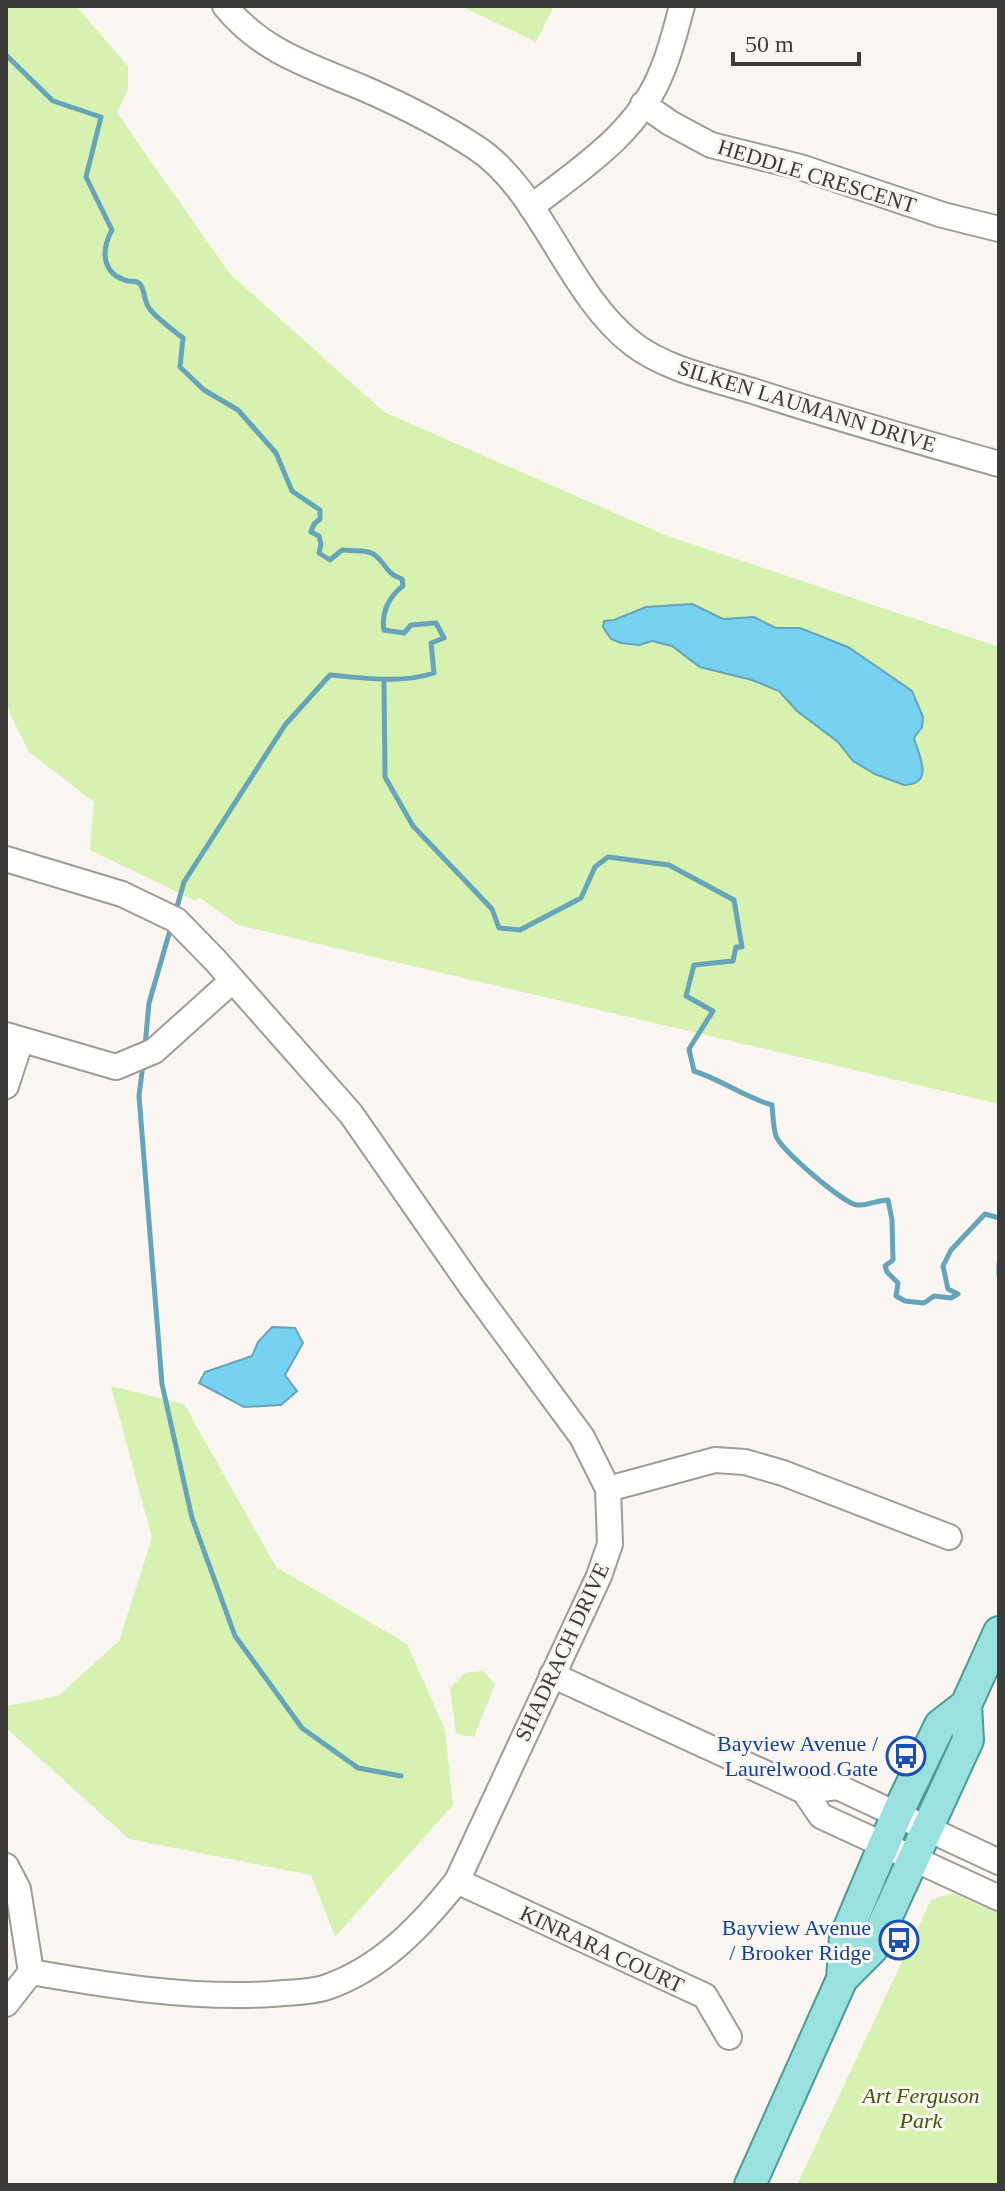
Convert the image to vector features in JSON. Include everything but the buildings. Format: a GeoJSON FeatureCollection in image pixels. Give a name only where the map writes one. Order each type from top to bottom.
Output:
{"type":"FeatureCollection","features":[{"type":"Feature","properties":{"kind":"main road"},"geometry":{"type":"LineString","coordinates":[[842,1979],[872,1949],[968,1740],[966,1705],[999,1632]]}},
{"type":"Feature","properties":{"kind":"main road"},"geometry":{"type":"LineString","coordinates":[[750,2185],[842,1979],[845,1937],[897,1814],[940,1725],[966,1705]]}},
{"type":"Feature","properties":{"kind":"street","name":"SILKEN LAUMANN DRIVE"},"geometry":{"type":"LineString","coordinates":[[225,6],[271,49],[435,122],[478,148],[500,167],[531,207],[593,304],[633,344],[657,358],[708,378],[999,464]]}},
{"type":"Feature","properties":{"kind":"street"},"geometry":{"type":"LineString","coordinates":[[531,207],[603,153],[629,125],[662,73],[682,6]]}},
{"type":"Feature","properties":{"kind":"street","name":"HEDDLE CRESCENT"},"geometry":{"type":"LineString","coordinates":[[643,104],[711,145],[800,167],[943,215],[999,229]]}},
{"type":"Feature","properties":{"kind":"street","name":"SHADRACH DRIVE"},"geometry":{"type":"LineString","coordinates":[[6,859],[122,894],[176,920],[233,980],[351,1114],[473,1289],[582,1437],[608,1489],[610,1544],[599,1576],[457,1881],[428,1917],[391,1952],[326,1987],[233,1996],[136,1990],[31,1972]]}},
{"type":"Feature","properties":{"kind":"street"},"geometry":{"type":"LineString","coordinates":[[6,1086],[14,1037],[116,1067],[154,1051],[233,980]]}},
{"type":"Feature","properties":{"kind":"street"},"geometry":{"type":"LineString","coordinates":[[608,1489],[715,1460],[745,1462],[783,1473],[949,1537]]}},
{"type":"Feature","properties":{"kind":"street"},"geometry":{"type":"LineString","coordinates":[[552,1675],[804,1791],[821,1816],[999,1898]]}},
{"type":"Feature","properties":{"kind":"street"},"geometry":{"type":"LineString","coordinates":[[804,1791],[838,1787],[999,1862]]}},
{"type":"Feature","properties":{"kind":"street"},"geometry":{"type":"LineString","coordinates":[[6,1866],[18,1889],[31,1972],[6,2004]]}},
{"type":"Feature","properties":{"kind":"street","name":"KINRARA COURT"},"geometry":{"type":"LineString","coordinates":[[457,1881],[705,1996],[729,2037]]}},
{"type":"Feature","properties":{"kind":"green space"},"geometry":{"type":"Polygon","coordinates":[[[6,6],[76,6],[128,66],[128,89],[117,113],[230,274],[384,412],[665,535],[999,647],[999,1104],[238,925],[199,897],[196,901],[90,850],[94,802],[29,752],[9,711],[6,694],[6,6]]]}},
{"type":"Feature","properties":{"kind":"green space"},"geometry":{"type":"Polygon","coordinates":[[[461,6],[554,6],[536,42],[461,6]]]}},
{"type":"Feature","properties":{"kind":"green space"},"geometry":{"type":"Polygon","coordinates":[[[111,1386],[184,1404],[276,1567],[407,1644],[445,1730],[453,1805],[335,1937],[311,1875],[129,1839],[6,1728],[6,1706],[58,1696],[119,1641],[152,1538],[111,1386]]]}},
{"type":"Feature","properties":{"kind":"green space"},"geometry":{"type":"Polygon","coordinates":[[[483,1671],[495,1684],[474,1737],[456,1734],[450,1688],[465,1673],[483,1671]]]}},
{"type":"Feature","properties":{"kind":"green space","name":"Art Ferguson Park"},"geometry":{"type":"Polygon","coordinates":[[[953,1893],[999,1914],[999,2185],[797,2185],[931,1900],[953,1893]]]}},
{"type":"Feature","properties":{"kind":"water"},"geometry":{"type":"Polygon","coordinates":[[[692,604],[723,619],[754,617],[776,628],[800,628],[848,647],[912,691],[923,717],[922,727],[914,738],[921,760],[920,779],[904,785],[853,761],[838,742],[797,711],[779,691],[752,680],[700,667],[672,646],[652,641],[639,645],[621,643],[611,639],[603,627],[604,621],[646,607],[692,604]]]}},
{"type":"Feature","properties":{"kind":"water"},"geometry":{"type":"Polygon","coordinates":[[[272,1327],[295,1328],[303,1343],[285,1375],[297,1391],[281,1405],[244,1407],[199,1383],[205,1372],[252,1356],[258,1342],[272,1327]]]}},
{"type":"Feature","properties":{"kind":"waterway"},"geometry":{"type":"LineString","coordinates":[[6,55],[53,101],[101,117],[86,177],[112,230],[105,253],[108,267],[119,278],[140,284],[149,308],[183,338],[180,367],[204,390],[238,410],[276,453],[292,491],[320,510],[320,519],[311,532],[319,536],[319,553],[330,560],[342,550],[364,551],[376,556],[389,571],[402,579],[403,586],[387,605],[384,630],[404,633],[411,625],[436,623],[444,638],[431,643],[434,673],[396,679],[330,675],[285,725],[184,882],[175,914]]}},
{"type":"Feature","properties":{"kind":"waterway"},"geometry":{"type":"LineString","coordinates":[[384,679],[385,777],[413,826],[492,909],[499,928],[520,930],[581,898],[595,867],[608,857],[669,865],[734,900],[742,947],[736,947],[733,961],[694,965],[686,996],[713,1011],[689,1049],[694,1071],[772,1105],[775,1132],[780,1143],[839,1195],[857,1205],[888,1200],[893,1260],[885,1266],[898,1283],[896,1296],[905,1301],[924,1303],[934,1296],[951,1298],[958,1294],[948,1289],[943,1266],[951,1250],[985,1214],[999,1218]]}},
{"type":"Feature","properties":{"kind":"waterway"},"geometry":{"type":"LineString","coordinates":[[145,1046],[149,1003],[171,927]]}},
{"type":"Feature","properties":{"kind":"waterway"},"geometry":{"type":"LineString","coordinates":[[143,1064],[139,1096],[162,1384],[192,1518],[235,1636],[302,1728],[358,1768],[401,1776]]}},
{"type":"Feature","properties":{"kind":"waterway"},"geometry":{"type":"LineString","coordinates":[[999,1264],[999,1275]]}},
{"type":"Feature","properties":{"kind":"place","name":"Bayview Avenue / Laurelwood Gate"},"geometry":{"type":"Point","coordinates":[906,1756]}},
{"type":"Feature","properties":{"kind":"place","name":"Bayview Avenue / Brooker Ridge"},"geometry":{"type":"Point","coordinates":[899,1940]}}]}
